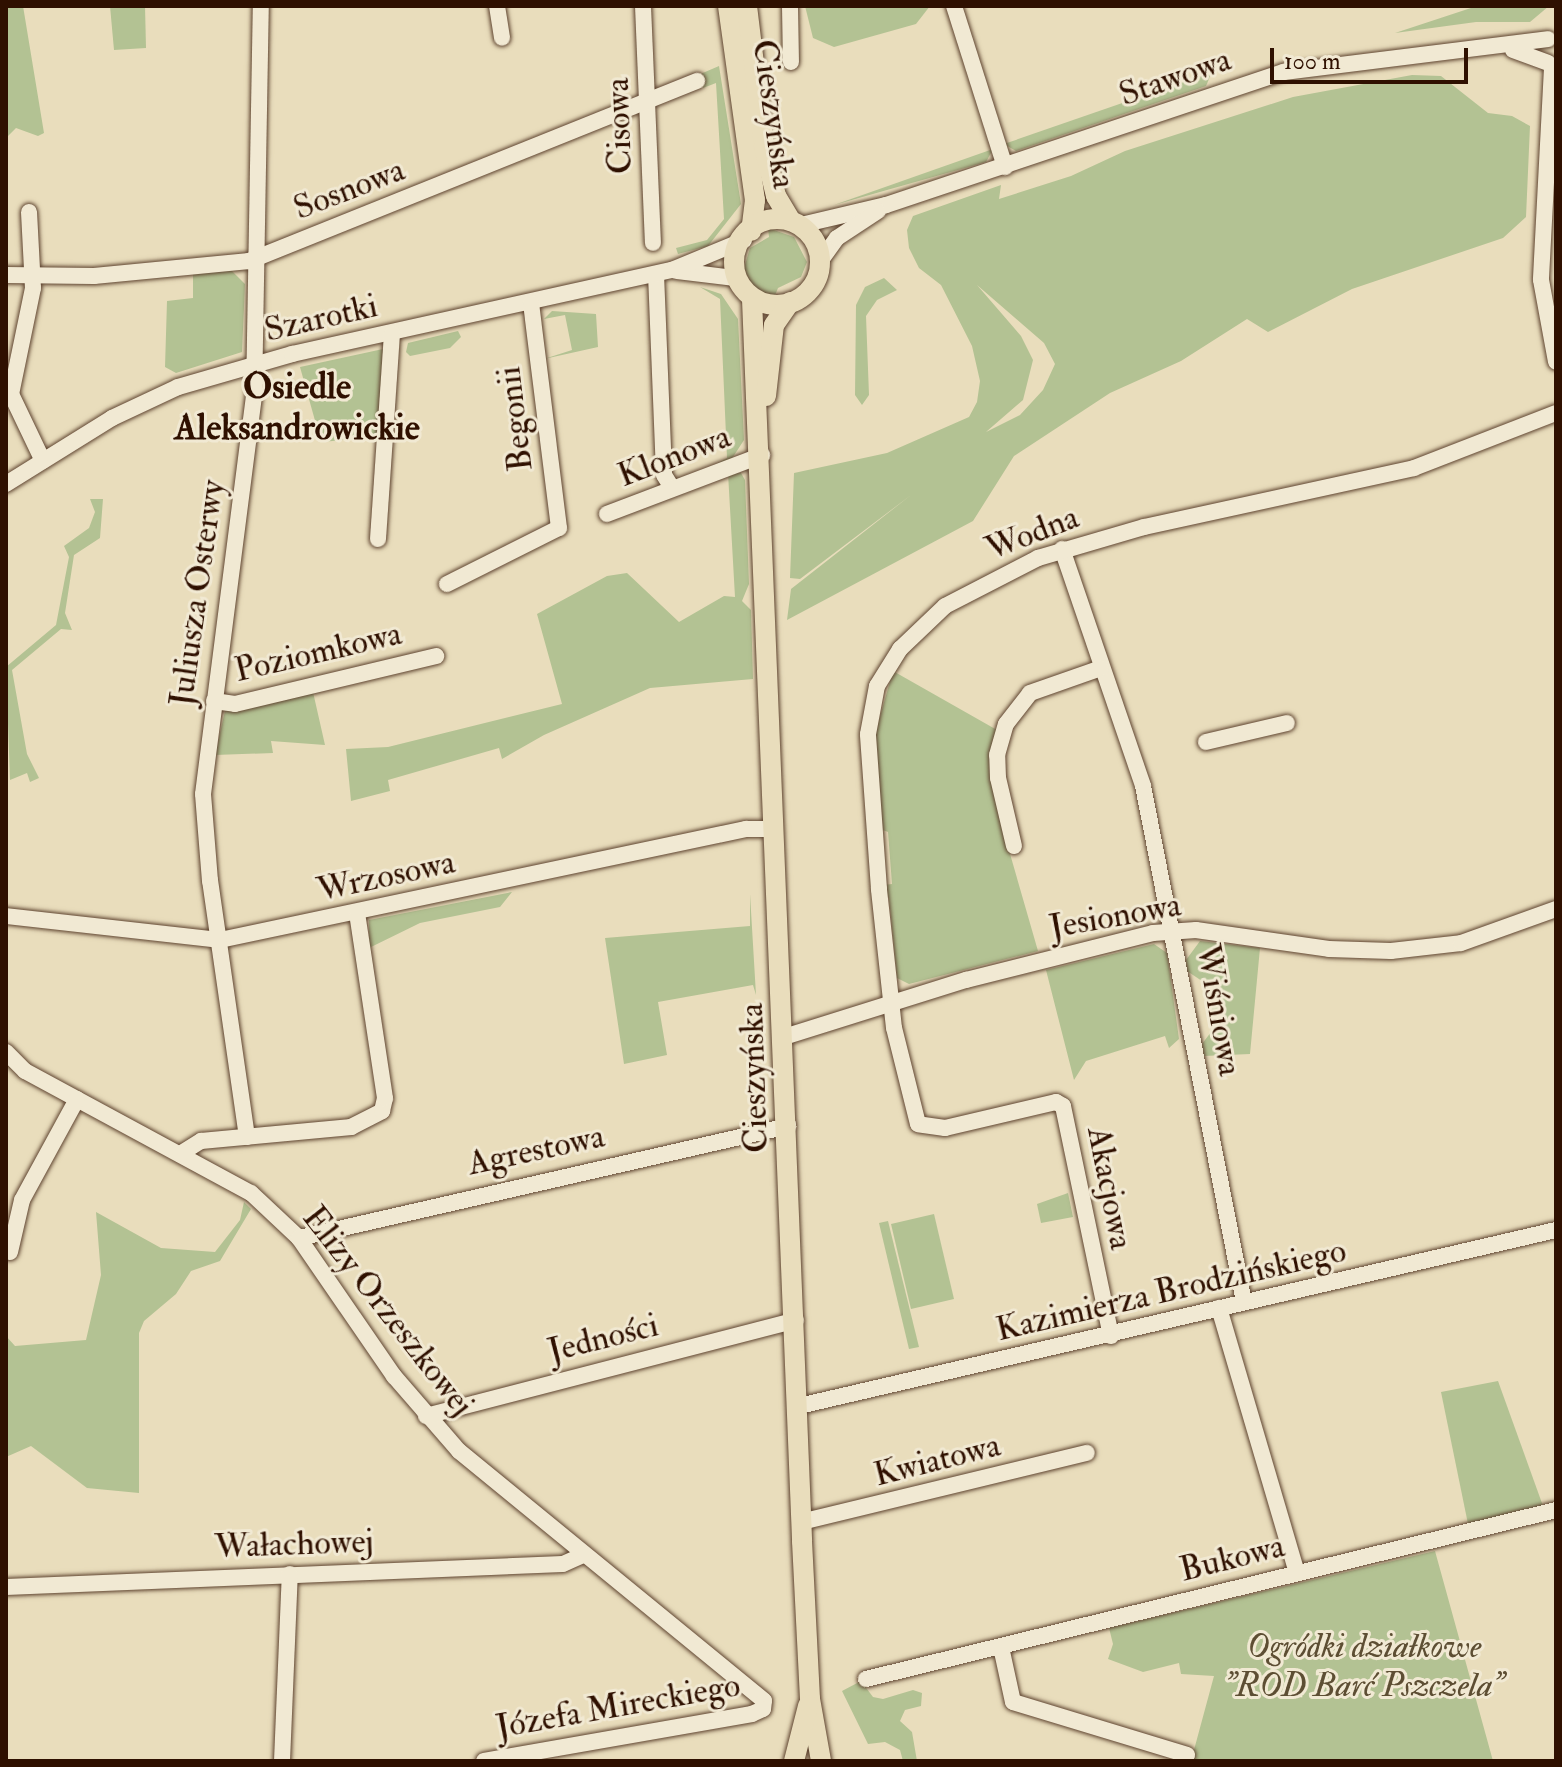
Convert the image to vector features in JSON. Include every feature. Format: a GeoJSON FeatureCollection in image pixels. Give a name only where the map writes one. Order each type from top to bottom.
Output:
{"type":"FeatureCollection","features":[{"type":"Feature","properties":{"kind":"main road","name":"Cieszyńska"},"geometry":{"type":"LineString","coordinates":[[728,6],[755,200],[748,235]]}},
{"type":"Feature","properties":{"kind":"main road","name":"Cieszyńska"},"geometry":{"type":"LineString","coordinates":[[747,6],[767,160],[776,196],[796,223]]}},
{"type":"Feature","properties":{"kind":"main road"},"geometry":{"type":"LineString","coordinates":[[770,220],[796,223],[815,240],[821,260],[812,283],[790,302],[768,305],[752,299],[734,278],[735,258],[748,235],[770,220]]}},
{"type":"Feature","properties":{"kind":"main road","name":"Cieszyńska"},"geometry":{"type":"LineString","coordinates":[[752,299],[751,348],[762,455],[801,1522],[810,1699],[821,1761]]}},
{"type":"Feature","properties":{"kind":"main road","name":"Cieszyńska"},"geometry":{"type":"LineString","coordinates":[[762,455],[768,348],[774,325],[790,302]]}},
{"type":"Feature","properties":{"kind":"main road","name":"Cieszyńska"},"geometry":{"type":"LineString","coordinates":[[804,1761],[810,1699]]}},
{"type":"Feature","properties":{"kind":"main road"},"geometry":{"type":"LineString","coordinates":[[794,1761],[810,1699]]}},
{"type":"Feature","properties":{"kind":"main road"},"geometry":{"type":"LineString","coordinates":[[810,1699],[836,1761]]}},
{"type":"Feature","properties":{"kind":"street","name":"Juliusza Osterwy"},"geometry":{"type":"LineString","coordinates":[[247,1137],[203,794],[254,364],[261,6]]}},
{"type":"Feature","properties":{"kind":"street"},"geometry":{"type":"LineString","coordinates":[[497,6],[502,38]]}},
{"type":"Feature","properties":{"kind":"street","name":"Cisowa"},"geometry":{"type":"LineString","coordinates":[[643,6],[653,243]]}},
{"type":"Feature","properties":{"kind":"street"},"geometry":{"type":"LineString","coordinates":[[790,6],[791,62]]}},
{"type":"Feature","properties":{"kind":"street"},"geometry":{"type":"LineString","coordinates":[[954,6],[1005,167]]}},
{"type":"Feature","properties":{"kind":"street"},"geometry":{"type":"LineString","coordinates":[[1552,35],[1554,119],[1541,280],[1556,362]]}},
{"type":"Feature","properties":{"kind":"street","name":"Stawowa"},"geometry":{"type":"LineString","coordinates":[[796,223],[886,205],[1284,72],[1492,47],[1552,35]]}},
{"type":"Feature","properties":{"kind":"street","name":"Stawowa"},"geometry":{"type":"LineString","coordinates":[[1492,47],[1525,51],[1552,67]]}},
{"type":"Feature","properties":{"kind":"street","name":"Sosnowa"},"geometry":{"type":"LineString","coordinates":[[6,275],[94,276],[256,258],[697,81]]}},
{"type":"Feature","properties":{"kind":"street","name":"Stawowa"},"geometry":{"type":"LineString","coordinates":[[821,260],[837,238],[886,205]]}},
{"type":"Feature","properties":{"kind":"street"},"geometry":{"type":"LineString","coordinates":[[29,212],[34,277],[11,394],[43,461]]}},
{"type":"Feature","properties":{"kind":"street","name":"Szarotki"},"geometry":{"type":"LineString","coordinates":[[6,484],[143,401],[254,364],[664,272],[748,235]]}},
{"type":"Feature","properties":{"kind":"street"},"geometry":{"type":"LineString","coordinates":[[664,272],[664,475],[671,486]]}},
{"type":"Feature","properties":{"kind":"street","name":"Szarotki"},"geometry":{"type":"LineString","coordinates":[[664,272],[734,278]]}},
{"type":"Feature","properties":{"kind":"street","name":"Begonii"},"geometry":{"type":"LineString","coordinates":[[447,584],[559,528],[531,303]]}},
{"type":"Feature","properties":{"kind":"street"},"geometry":{"type":"LineString","coordinates":[[378,539],[392,333]]}},
{"type":"Feature","properties":{"kind":"street","name":"Wodna"},"geometry":{"type":"LineString","coordinates":[[1056,1102],[945,1128],[918,1124],[891,1005],[869,757],[870,712],[877,686],[900,649],[945,606],[1062,549],[1414,468],[1556,413]]}},
{"type":"Feature","properties":{"kind":"street","name":"Klonowa"},"geometry":{"type":"LineString","coordinates":[[607,514],[671,486],[762,455]]}},
{"type":"Feature","properties":{"kind":"street","name":"Wiśniowa"},"geometry":{"type":"LineString","coordinates":[[1062,549],[1143,786],[1175,930],[1244,1302]]}},
{"type":"Feature","properties":{"kind":"street","name":"Poziomkowa"},"geometry":{"type":"LineString","coordinates":[[214,701],[235,704],[436,656]]}},
{"type":"Feature","properties":{"kind":"street"},"geometry":{"type":"LineString","coordinates":[[1014,846],[998,778],[997,755],[1006,724],[1030,693],[1101,668]]}},
{"type":"Feature","properties":{"kind":"street"},"geometry":{"type":"LineString","coordinates":[[1206,742],[1287,723]]}},
{"type":"Feature","properties":{"kind":"street","name":"Wrzosowa"},"geometry":{"type":"LineString","coordinates":[[6,916],[220,940],[746,829],[775,829]]}},
{"type":"Feature","properties":{"kind":"street","name":"Jesionowa"},"geometry":{"type":"LineString","coordinates":[[784,1037],[1037,961],[1175,930],[1391,951],[1486,937],[1556,909]]}},
{"type":"Feature","properties":{"kind":"street"},"geometry":{"type":"LineString","coordinates":[[180,1154],[201,1141],[351,1127],[382,1111],[385,1098],[357,913]]}},
{"type":"Feature","properties":{"kind":"street","name":"Elizy Orzeszkowej"},"geometry":{"type":"LineString","coordinates":[[8,1057],[77,1099],[251,1193],[299,1238],[426,1416],[491,1482],[758,1693],[763,1709]]}},
{"type":"Feature","properties":{"kind":"street"},"geometry":{"type":"LineString","coordinates":[[10,1252],[22,1200],[77,1099]]}},
{"type":"Feature","properties":{"kind":"street","name":"Akacjowa"},"geometry":{"type":"LineString","coordinates":[[1056,1102],[1063,1106],[1111,1336]]}},
{"type":"Feature","properties":{"kind":"street","name":"Agrestowa"},"geometry":{"type":"LineString","coordinates":[[299,1238],[788,1126]]}},
{"type":"Feature","properties":{"kind":"street","name":"Kazimierza Brodzińskiego"},"geometry":{"type":"LineString","coordinates":[[799,1406],[1111,1336],[1556,1230]]}},
{"type":"Feature","properties":{"kind":"street"},"geometry":{"type":"LineString","coordinates":[[1219,1308],[1297,1573]]}},
{"type":"Feature","properties":{"kind":"street","name":"Jedności"},"geometry":{"type":"LineString","coordinates":[[426,1416],[796,1320]]}},
{"type":"Feature","properties":{"kind":"street","name":"Kwiatowa"},"geometry":{"type":"LineString","coordinates":[[801,1522],[1087,1453]]}},
{"type":"Feature","properties":{"kind":"street","name":"Bukowa"},"geometry":{"type":"LineString","coordinates":[[866,1679],[1297,1573],[1338,1567],[1556,1510]]}},
{"type":"Feature","properties":{"kind":"street","name":"Wałachowej"},"geometry":{"type":"LineString","coordinates":[[6,1587],[563,1564],[583,1555]]}},
{"type":"Feature","properties":{"kind":"street"},"geometry":{"type":"LineString","coordinates":[[282,1761],[290,1574]]}},
{"type":"Feature","properties":{"kind":"street"},"geometry":{"type":"LineString","coordinates":[[1001,1647],[1013,1702],[1187,1755]]}},
{"type":"Feature","properties":{"kind":"street","name":"Józefa Mireckiego"},"geometry":{"type":"LineString","coordinates":[[484,1761],[763,1709]]}},
{"type":"Feature","properties":{"kind":"green space"},"geometry":{"type":"Polygon","coordinates":[[[6,6],[23,6],[44,133],[38,136],[16,128],[6,138],[6,6]]]}},
{"type":"Feature","properties":{"kind":"green space"},"geometry":{"type":"Polygon","coordinates":[[[110,6],[145,6],[146,48],[114,50],[110,6]]]}},
{"type":"Feature","properties":{"kind":"green space"},"geometry":{"type":"Polygon","coordinates":[[[805,6],[930,6],[916,24],[834,47],[813,38],[805,6]]]}},
{"type":"Feature","properties":{"kind":"green space"},"geometry":{"type":"Polygon","coordinates":[[[1477,6],[1549,6],[1530,22],[1476,22],[1395,33],[1477,6]]]}},
{"type":"Feature","properties":{"kind":"green space"},"geometry":{"type":"Polygon","coordinates":[[[719,66],[741,204],[708,246],[678,254],[676,248],[707,240],[724,219],[716,83],[703,88],[698,75],[719,66]]]}},
{"type":"Feature","properties":{"kind":"green space"},"geometry":{"type":"Polygon","coordinates":[[[1212,72],[1206,86],[1016,151],[1004,144],[1212,72]]]}},
{"type":"Feature","properties":{"kind":"green space"},"geometry":{"type":"Polygon","coordinates":[[[1412,75],[1441,76],[1488,113],[1512,116],[1530,126],[1526,217],[1503,238],[1352,289],[1268,332],[1247,319],[1181,361],[1110,393],[1014,456],[973,521],[787,620],[791,589],[911,495],[800,579],[790,578],[794,473],[887,453],[969,417],[977,402],[980,381],[972,346],[941,285],[919,268],[909,248],[907,230],[913,216],[1001,185],[999,199],[1071,176],[1125,151],[1293,97],[1412,75]],[[977,285],[1021,336],[1033,360],[1023,400],[986,432],[1020,415],[1043,390],[1055,364],[1044,343],[977,285]]]}},
{"type":"Feature","properties":{"kind":"green space"},"geometry":{"type":"Polygon","coordinates":[[[993,149],[986,162],[834,205],[993,149]]]}},
{"type":"Feature","properties":{"kind":"green space"},"geometry":{"type":"Polygon","coordinates":[[[768,228],[794,237],[807,262],[801,277],[778,288],[774,298],[752,286],[744,268],[750,248],[769,237],[768,228]]]}},
{"type":"Feature","properties":{"kind":"green space"},"geometry":{"type":"Polygon","coordinates":[[[231,270],[245,284],[242,352],[176,373],[165,367],[167,301],[193,298],[193,273],[231,270]]]}},
{"type":"Feature","properties":{"kind":"green space"},"geometry":{"type":"Polygon","coordinates":[[[884,278],[897,290],[877,300],[866,316],[869,395],[862,405],[855,395],[856,305],[865,287],[884,278]]]}},
{"type":"Feature","properties":{"kind":"green space"},"geometry":{"type":"Polygon","coordinates":[[[700,287],[721,294],[738,319],[744,440],[731,460],[705,470],[727,458],[720,299],[700,287]]]}},
{"type":"Feature","properties":{"kind":"green space"},"geometry":{"type":"Polygon","coordinates":[[[552,311],[596,314],[598,347],[544,359],[572,350],[565,315],[544,319],[552,311]]]}},
{"type":"Feature","properties":{"kind":"green space"},"geometry":{"type":"Polygon","coordinates":[[[458,331],[461,337],[450,348],[410,356],[406,352],[408,343],[458,331]]]}},
{"type":"Feature","properties":{"kind":"green space"},"geometry":{"type":"Polygon","coordinates":[[[383,349],[378,437],[321,442],[300,367],[383,349]]]}},
{"type":"Feature","properties":{"kind":"green space"},"geometry":{"type":"Polygon","coordinates":[[[728,473],[741,473],[745,480],[749,584],[742,601],[751,610],[753,679],[650,688],[544,735],[502,759],[499,748],[388,780],[390,791],[351,801],[346,749],[388,747],[562,704],[537,614],[607,576],[627,573],[679,622],[724,596],[735,597],[728,473]]]}},
{"type":"Feature","properties":{"kind":"green space"},"geometry":{"type":"Polygon","coordinates":[[[90,499],[103,499],[100,538],[74,555],[65,613],[72,630],[61,629],[12,670],[27,754],[39,778],[30,782],[27,773],[10,780],[6,667],[56,625],[69,557],[64,546],[89,528],[95,512],[90,499]]]}},
{"type":"Feature","properties":{"kind":"green space"},"geometry":{"type":"Polygon","coordinates":[[[893,671],[997,730],[1004,833],[1038,951],[909,984],[897,978],[889,898],[884,895],[883,885],[892,884],[888,832],[880,829],[875,734],[893,671]]]}},
{"type":"Feature","properties":{"kind":"green space"},"geometry":{"type":"Polygon","coordinates":[[[313,692],[325,745],[271,741],[273,753],[215,755],[225,711],[313,692]]]}},
{"type":"Feature","properties":{"kind":"green space"},"geometry":{"type":"Polygon","coordinates":[[[512,892],[500,907],[420,923],[369,948],[369,920],[512,892]]]}},
{"type":"Feature","properties":{"kind":"green space"},"geometry":{"type":"Polygon","coordinates":[[[750,894],[756,995],[753,985],[658,1002],[667,1055],[624,1064],[605,938],[750,926],[750,894]]]}},
{"type":"Feature","properties":{"kind":"green space"},"geometry":{"type":"Polygon","coordinates":[[[1200,941],[1260,948],[1250,1054],[1204,1056],[1202,1044],[1211,1032],[1202,981],[1187,971],[1186,960],[1200,941]]]}},
{"type":"Feature","properties":{"kind":"green space"},"geometry":{"type":"Polygon","coordinates":[[[1154,944],[1167,953],[1179,1039],[1169,1048],[1165,1036],[1086,1061],[1074,1080],[1046,970],[1154,944]]]}},
{"type":"Feature","properties":{"kind":"green space"},"geometry":{"type":"Polygon","coordinates":[[[1068,1193],[1073,1217],[1041,1223],[1037,1204],[1068,1193]]]}},
{"type":"Feature","properties":{"kind":"green space"},"geometry":{"type":"Polygon","coordinates":[[[244,1202],[251,1209],[220,1261],[191,1271],[176,1294],[144,1321],[139,1333],[139,1493],[87,1488],[31,1446],[6,1457],[6,1336],[15,1346],[86,1340],[101,1275],[96,1212],[161,1248],[215,1252],[240,1220],[244,1202]]]}},
{"type":"Feature","properties":{"kind":"green space"},"geometry":{"type":"Polygon","coordinates":[[[934,1214],[954,1299],[911,1309],[891,1224],[934,1214]]]}},
{"type":"Feature","properties":{"kind":"green space"},"geometry":{"type":"Polygon","coordinates":[[[888,1221],[919,1347],[909,1349],[879,1223],[888,1221]]]}},
{"type":"Feature","properties":{"kind":"green space"},"geometry":{"type":"Polygon","coordinates":[[[1498,1381],[1543,1506],[1468,1524],[1441,1392],[1498,1381]]]}},
{"type":"Feature","properties":{"kind":"green space","name":"Ogródki działkowe \"ROD Barć Pszczela\""},"geometry":{"type":"Polygon","coordinates":[[[1435,1551],[1493,1761],[1191,1761],[1214,1676],[1181,1674],[1179,1663],[1143,1672],[1108,1659],[1113,1644],[1109,1628],[1435,1551]]]}},
{"type":"Feature","properties":{"kind":"green space"},"geometry":{"type":"Polygon","coordinates":[[[861,1681],[873,1697],[883,1699],[913,1690],[922,1693],[921,1706],[905,1710],[900,1721],[912,1732],[917,1761],[903,1761],[900,1750],[885,1742],[868,1744],[842,1691],[861,1681]]]}},
{"type":"Feature","properties":{"kind":"district","name":"Osiedle Aleksandrowickie"},"geometry":{"type":"Point","coordinates":[297,406]}}]}
